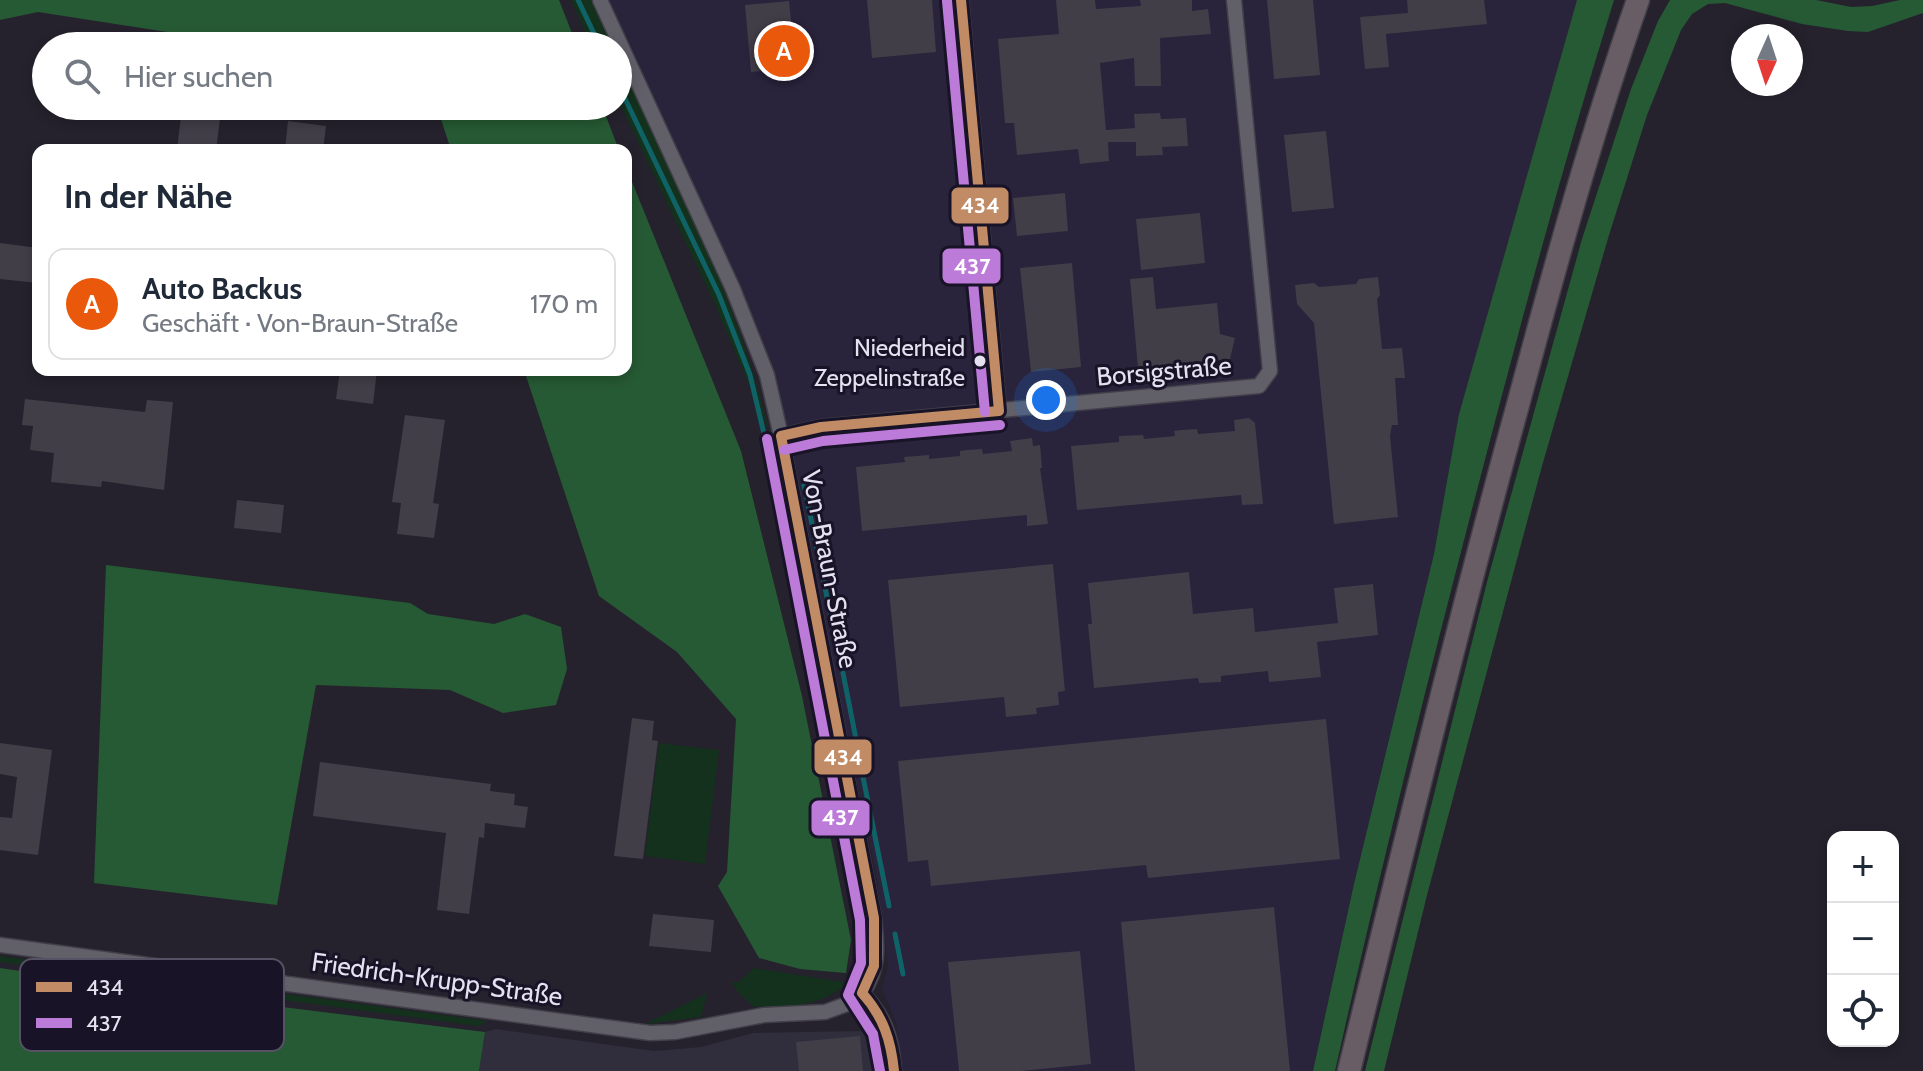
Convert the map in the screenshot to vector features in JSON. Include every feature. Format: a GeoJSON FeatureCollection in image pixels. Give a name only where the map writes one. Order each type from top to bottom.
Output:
{"type":"FeatureCollection","features":[{"type":"Feature","properties":{"kind":"highway"},"geometry":{"type":"LineString","coordinates":[[1349,1071],[1458,630],[1540,320],[1590,148],[1638,0]]}},
{"type":"Feature","properties":{"kind":"highway"},"geometry":{"type":"LineString","coordinates":[[1630,23],[1650,0]]}},
{"type":"Feature","properties":{"kind":"street","name":"Von-Braun-Straße"},"geometry":{"type":"LineString","coordinates":[[600,0],[615,32]]}},
{"type":"Feature","properties":{"kind":"street"},"geometry":{"type":"LineString","coordinates":[[961,0],[999,411]]}},
{"type":"Feature","properties":{"kind":"street","name":"Borsigstraße"},"geometry":{"type":"LineString","coordinates":[[781,436],[821,427],[1259,386],[1270,371],[1234,0]]}},
{"type":"Feature","properties":{"kind":"street","name":"Von-Braun-Straße"},"geometry":{"type":"LineString","coordinates":[[632,70],[733,289],[767,375],[874,918],[876,963],[871,982],[862,993]]}},
{"type":"Feature","properties":{"kind":"street","name":"Friedrich-Krupp-Straße"},"geometry":{"type":"LineString","coordinates":[[0,945],[103,959]]}},
{"type":"Feature","properties":{"kind":"street","name":"Friedrich-Krupp-Straße"},"geometry":{"type":"LineString","coordinates":[[284,983],[650,1033],[675,1032],[764,1015],[825,1012],[847,1004],[862,993]]}},
{"type":"Feature","properties":{"kind":"street"},"geometry":{"type":"LineString","coordinates":[[862,993],[879,1010],[888,1029],[893,1045],[894,1071]]}},
{"type":"Feature","properties":{"kind":"shaded area"},"geometry":{"type":"Polygon","coordinates":[[[609,0],[1577,0],[1459,414],[1434,554],[1354,884],[1313,1071],[902,1071],[896,1023],[882,989],[888,966],[876,874],[769,364],[632,52],[632,32],[623,32],[609,0]]]}},
{"type":"Feature","properties":{"kind":"shaded area"},"geometry":{"type":"Polygon","coordinates":[[[496,1029],[654,1051],[701,1047],[753,1033],[863,1031],[877,1046],[883,1071],[479,1071],[485,1032],[496,1029]]]}},
{"type":"Feature","properties":{"kind":"green space"},"geometry":{"type":"Polygon","coordinates":[[[0,0],[559,0],[572,32],[167,32],[38,12],[0,20],[0,0]]]}},
{"type":"Feature","properties":{"kind":"green space"},"geometry":{"type":"Polygon","coordinates":[[[571,0],[591,0],[606,32],[586,32],[571,0]]]}},
{"type":"Feature","properties":{"kind":"green space"},"geometry":{"type":"Polygon","coordinates":[[[1577,0],[1614,0],[1557,192],[1471,513],[1335,1071],[1313,1071],[1354,884],[1434,554],[1459,414],[1577,0]]]}},
{"type":"Feature","properties":{"kind":"green space"},"geometry":{"type":"Polygon","coordinates":[[[1670,0],[1816,0],[1851,7],[1923,0],[1923,13],[1868,32],[1802,24],[1725,3],[1708,4],[1692,14],[1681,30],[1647,115],[1542,466],[1427,895],[1384,1071],[1365,1071],[1487,582],[1582,239],[1631,89],[1658,21],[1670,0]]]}},
{"type":"Feature","properties":{"kind":"green space"},"geometry":{"type":"Polygon","coordinates":[[[632,88],[723,288],[756,383],[769,432],[712,298],[627,120],[632,120],[632,88]]]}},
{"type":"Feature","properties":{"kind":"green space"},"geometry":{"type":"Polygon","coordinates":[[[441,120],[607,120],[617,144],[449,144],[441,120]]]}},
{"type":"Feature","properties":{"kind":"green space"},"geometry":{"type":"Polygon","coordinates":[[[632,182],[741,451],[802,696],[851,940],[846,973],[800,969],[759,958],[718,886],[727,872],[736,719],[677,652],[599,596],[526,376],[632,376],[632,182]]]}},
{"type":"Feature","properties":{"kind":"green space"},"geometry":{"type":"Polygon","coordinates":[[[106,565],[410,603],[428,614],[494,624],[525,614],[561,627],[567,669],[556,705],[503,713],[450,690],[316,685],[277,905],[94,883],[106,565]]]}},
{"type":"Feature","properties":{"kind":"green space"},"geometry":{"type":"Polygon","coordinates":[[[659,743],[719,750],[705,864],[645,856],[659,743]]]}},
{"type":"Feature","properties":{"kind":"green space"},"geometry":{"type":"Polygon","coordinates":[[[0,956],[23,959],[20,965],[0,962],[0,956]]]}},
{"type":"Feature","properties":{"kind":"green space"},"geometry":{"type":"Polygon","coordinates":[[[0,968],[20,971],[20,1051],[284,1051],[284,1007],[485,1032],[479,1071],[0,1071],[0,968]]]}},
{"type":"Feature","properties":{"kind":"green space"},"geometry":{"type":"Polygon","coordinates":[[[754,968],[849,983],[815,1001],[793,1006],[754,1007],[732,982],[739,982],[754,968]]]}},
{"type":"Feature","properties":{"kind":"green space"},"geometry":{"type":"Polygon","coordinates":[[[707,993],[701,1017],[645,1024],[707,993]]]}},
{"type":"Feature","properties":{"kind":"green space"},"geometry":{"type":"Polygon","coordinates":[[[284,994],[488,1021],[478,1026],[284,1000],[284,994]]]}},
{"type":"Feature","properties":{"kind":"building"},"geometry":{"type":"Polygon","coordinates":[[[867,0],[932,0],[936,52],[872,58],[867,0]]]}},
{"type":"Feature","properties":{"kind":"building"},"geometry":{"type":"Polygon","coordinates":[[[1056,0],[1095,0],[1096,9],[1141,6],[1140,0],[1192,0],[1192,11],[1208,9],[1211,34],[1160,38],[1161,86],[1135,86],[1134,58],[1100,63],[1106,130],[1135,128],[1134,114],[1160,113],[1161,119],[1186,118],[1188,146],[1162,147],[1163,155],[1136,156],[1136,142],[1108,142],[1109,161],[1080,164],[1078,149],[1017,155],[1014,123],[1005,123],[998,39],[1059,34],[1056,0]]]}},
{"type":"Feature","properties":{"kind":"building"},"geometry":{"type":"Polygon","coordinates":[[[1267,0],[1313,0],[1320,75],[1274,79],[1267,0]]]}},
{"type":"Feature","properties":{"kind":"building"},"geometry":{"type":"Polygon","coordinates":[[[1407,0],[1484,0],[1487,24],[1386,34],[1389,67],[1365,69],[1360,17],[1408,13],[1407,0]]]}},
{"type":"Feature","properties":{"kind":"building"},"geometry":{"type":"Polygon","coordinates":[[[789,1],[796,68],[751,72],[745,5],[789,1]]]}},
{"type":"Feature","properties":{"kind":"building"},"geometry":{"type":"Polygon","coordinates":[[[180,120],[220,120],[217,144],[178,144],[180,120]]]}},
{"type":"Feature","properties":{"kind":"building"},"geometry":{"type":"Polygon","coordinates":[[[288,121],[326,126],[324,144],[286,144],[288,121]]]}},
{"type":"Feature","properties":{"kind":"building"},"geometry":{"type":"Polygon","coordinates":[[[1326,131],[1334,208],[1292,212],[1284,135],[1326,131]]]}},
{"type":"Feature","properties":{"kind":"building"},"geometry":{"type":"Polygon","coordinates":[[[1065,193],[1068,231],[1017,236],[1013,198],[1065,193]]]}},
{"type":"Feature","properties":{"kind":"building"},"geometry":{"type":"Polygon","coordinates":[[[1200,213],[1205,263],[1141,270],[1136,219],[1200,213]]]}},
{"type":"Feature","properties":{"kind":"building"},"geometry":{"type":"Polygon","coordinates":[[[0,243],[32,247],[32,282],[0,279],[0,243]]]}},
{"type":"Feature","properties":{"kind":"building"},"geometry":{"type":"Polygon","coordinates":[[[1072,263],[1081,367],[1031,372],[1020,268],[1072,263]]]}},
{"type":"Feature","properties":{"kind":"building"},"geometry":{"type":"Polygon","coordinates":[[[1153,277],[1156,309],[1217,303],[1220,334],[1235,338],[1230,359],[1138,368],[1130,279],[1153,277]]]}},
{"type":"Feature","properties":{"kind":"building"},"geometry":{"type":"Polygon","coordinates":[[[1378,277],[1382,349],[1402,348],[1405,378],[1395,378],[1398,425],[1392,425],[1390,436],[1398,517],[1334,524],[1314,323],[1297,304],[1295,285],[1356,284],[1359,279],[1378,277]]]}},
{"type":"Feature","properties":{"kind":"building"},"geometry":{"type":"Polygon","coordinates":[[[339,376],[376,376],[373,404],[336,399],[339,376]]]}},
{"type":"Feature","properties":{"kind":"building"},"geometry":{"type":"Polygon","coordinates":[[[25,399],[145,412],[147,400],[173,402],[164,490],[102,481],[101,487],[51,482],[54,453],[30,450],[33,426],[22,425],[25,399]]]}},
{"type":"Feature","properties":{"kind":"building"},"geometry":{"type":"Polygon","coordinates":[[[405,415],[445,420],[433,503],[439,504],[434,538],[397,534],[401,503],[392,502],[405,415]]]}},
{"type":"Feature","properties":{"kind":"building"},"geometry":{"type":"Polygon","coordinates":[[[1249,418],[1255,423],[1263,504],[1242,505],[1241,495],[1077,510],[1071,446],[1119,442],[1119,436],[1143,435],[1144,439],[1175,436],[1174,431],[1181,430],[1197,429],[1198,434],[1235,431],[1234,420],[1249,418]]]}},
{"type":"Feature","properties":{"kind":"building"},"geometry":{"type":"Polygon","coordinates":[[[1032,438],[1033,446],[1040,445],[1048,524],[1027,526],[1027,515],[862,531],[856,467],[905,462],[904,457],[929,455],[929,459],[960,456],[960,451],[967,450],[982,449],[983,454],[1012,451],[1010,441],[1032,438]]]}},
{"type":"Feature","properties":{"kind":"building"},"geometry":{"type":"Polygon","coordinates":[[[237,500],[284,505],[281,533],[234,528],[237,500]]]}},
{"type":"Feature","properties":{"kind":"building"},"geometry":{"type":"Polygon","coordinates":[[[1053,564],[1065,691],[1058,692],[1059,705],[1036,708],[1037,714],[1006,717],[1004,697],[900,707],[888,580],[1053,564]]]}},
{"type":"Feature","properties":{"kind":"building"},"geometry":{"type":"Polygon","coordinates":[[[1189,572],[1193,614],[1253,608],[1255,632],[1338,623],[1334,588],[1373,584],[1378,635],[1317,642],[1321,677],[1269,682],[1268,671],[1221,676],[1221,682],[1199,683],[1198,678],[1094,688],[1088,583],[1189,572]]]}},
{"type":"Feature","properties":{"kind":"building"},"geometry":{"type":"Polygon","coordinates":[[[632,718],[654,721],[652,740],[658,741],[643,859],[614,856],[632,718]]]}},
{"type":"Feature","properties":{"kind":"building"},"geometry":{"type":"Polygon","coordinates":[[[1326,719],[1340,859],[1148,878],[1146,865],[931,886],[928,860],[908,862],[898,761],[1326,719]]]}},
{"type":"Feature","properties":{"kind":"building"},"geometry":{"type":"Polygon","coordinates":[[[0,743],[52,750],[38,855],[0,850],[0,817],[12,818],[17,777],[0,774],[0,743]]]}},
{"type":"Feature","properties":{"kind":"building"},"geometry":{"type":"Polygon","coordinates":[[[320,762],[491,784],[490,791],[515,794],[514,805],[528,807],[525,828],[485,823],[484,838],[479,837],[469,914],[437,910],[446,833],[313,816],[320,762]]]}},
{"type":"Feature","properties":{"kind":"building"},"geometry":{"type":"Polygon","coordinates":[[[1274,907],[1290,1071],[1135,1071],[1121,922],[1274,907]]]}},
{"type":"Feature","properties":{"kind":"building"},"geometry":{"type":"Polygon","coordinates":[[[653,914],[714,920],[711,952],[649,946],[653,914]]]}},
{"type":"Feature","properties":{"kind":"building"},"geometry":{"type":"Polygon","coordinates":[[[1080,951],[1091,1064],[1021,1071],[959,1071],[948,962],[1080,951]]]}},
{"type":"Feature","properties":{"kind":"building"},"geometry":{"type":"Polygon","coordinates":[[[860,1036],[863,1071],[799,1071],[796,1042],[860,1036]]]}},
{"type":"Feature","properties":{"kind":"waterway"},"geometry":{"type":"LineString","coordinates":[[578,0],[593,32]]}},
{"type":"Feature","properties":{"kind":"waterway"},"geometry":{"type":"LineString","coordinates":[[632,113],[719,295],[750,375],[775,480]]}},
{"type":"Feature","properties":{"kind":"waterway"},"geometry":{"type":"LineString","coordinates":[[804,485],[839,656]]}},
{"type":"Feature","properties":{"kind":"waterway"},"geometry":{"type":"LineString","coordinates":[[843,673],[856,739]]}},
{"type":"Feature","properties":{"kind":"waterway"},"geometry":{"type":"LineString","coordinates":[[861,767],[889,906]]}},
{"type":"Feature","properties":{"kind":"waterway"},"geometry":{"type":"LineString","coordinates":[[895,934],[903,974]]}},
{"type":"Feature","properties":{"kind":"transit line","name":"434"},"geometry":{"type":"LineString","coordinates":[[961,0],[999,411]]}},
{"type":"Feature","properties":{"kind":"transit line","name":"437"},"geometry":{"type":"LineString","coordinates":[[947,1],[985,412]]}},
{"type":"Feature","properties":{"kind":"transit line","name":"434"},"geometry":{"type":"LineString","coordinates":[[781,436],[821,427],[999,411]]}},
{"type":"Feature","properties":{"kind":"transit line","name":"437"},"geometry":{"type":"LineString","coordinates":[[784,450],[823,441],[1000,425]]}},
{"type":"Feature","properties":{"kind":"transit line","name":"434"},"geometry":{"type":"LineString","coordinates":[[781,436],[874,918],[874,966],[862,993],[885,1029],[894,1071]]}},
{"type":"Feature","properties":{"kind":"transit line","name":"437"},"geometry":{"type":"LineString","coordinates":[[767,439],[860,920],[861,963],[848,995],[873,1034],[880,1071]]}},
{"type":"Feature","properties":{"kind":"place","name":"Auto Backus"},"geometry":{"type":"Point","coordinates":[784,51]}},
{"type":"Feature","properties":{"kind":"place","name":"Niederheid Zeppelinstraße"},"geometry":{"type":"Point","coordinates":[980,361]}}]}
